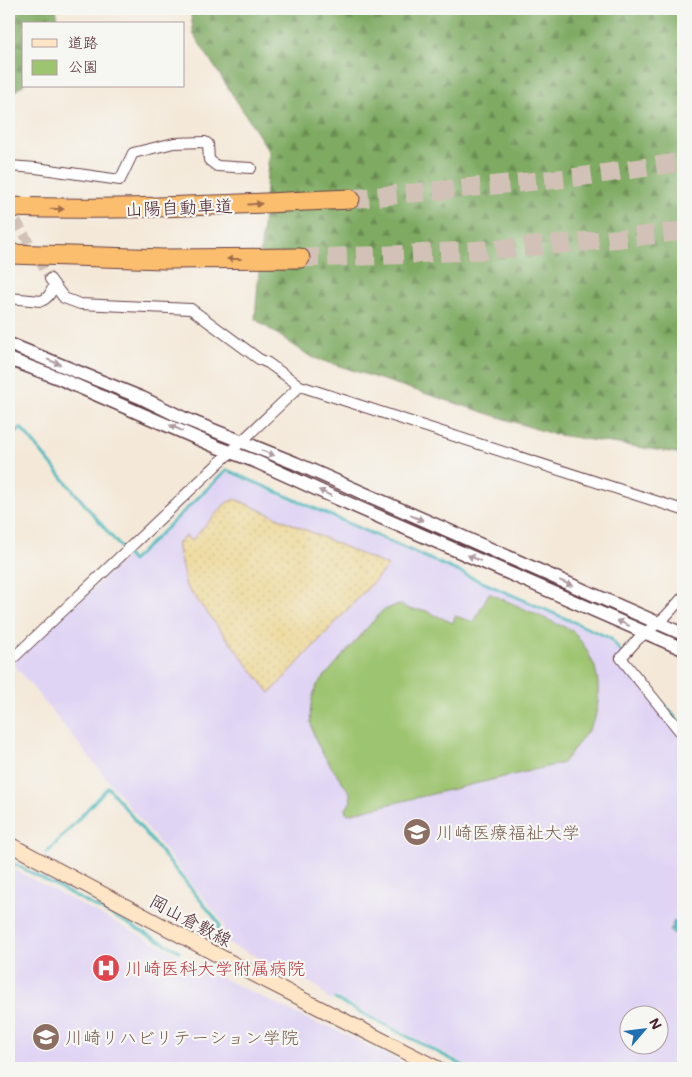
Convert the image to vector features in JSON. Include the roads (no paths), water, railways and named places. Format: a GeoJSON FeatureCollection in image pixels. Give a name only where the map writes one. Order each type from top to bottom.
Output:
{"type":"FeatureCollection","features":[{"type":"Feature","properties":{"kind":"highway","name":"山陽自動車道"},"geometry":{"type":"LineString","coordinates":[[9,208],[83,210],[350,199]]}},
{"type":"Feature","properties":{"kind":"highway"},"geometry":{"type":"LineString","coordinates":[[9,254],[164,259],[300,258]]}},
{"type":"Feature","properties":{"kind":"main road","name":"岡山倉敷線"},"geometry":{"type":"LineString","coordinates":[[9,844],[255,975],[437,1068]]}},
{"type":"Feature","properties":{"kind":"street"},"geometry":{"type":"LineString","coordinates":[[9,166],[120,180],[133,153],[174,144],[204,142],[209,147],[209,160],[217,166],[251,168]]}},
{"type":"Feature","properties":{"kind":"street"},"geometry":{"type":"LineString","coordinates":[[41,300],[46,299],[50,294],[52,282],[64,298],[80,304],[191,309],[259,359],[268,363],[300,386],[683,510]]}},
{"type":"Feature","properties":{"kind":"street"},"geometry":{"type":"LineString","coordinates":[[9,298],[73,302]]}},
{"type":"Feature","properties":{"kind":"street"},"geometry":{"type":"LineString","coordinates":[[9,344],[142,398],[184,418],[295,464],[683,634]]}},
{"type":"Feature","properties":{"kind":"street"},"geometry":{"type":"LineString","coordinates":[[9,359],[291,476],[327,494],[683,649]]}},
{"type":"Feature","properties":{"kind":"street"},"geometry":{"type":"LineString","coordinates":[[10,660],[300,386]]}},
{"type":"Feature","properties":{"kind":"street"},"geometry":{"type":"LineString","coordinates":[[683,597],[657,623],[645,632],[621,658],[683,735]]}},
{"type":"Feature","properties":{"kind":"water"},"geometry":{"type":"Polygon","coordinates":[[[674,921],[683,926],[679,936],[669,931],[674,921]]]}},
{"type":"Feature","properties":{"kind":"waterway"},"geometry":{"type":"LineString","coordinates":[[9,438],[21,428],[132,561],[227,470],[610,638],[622,653]]}},
{"type":"Feature","properties":{"kind":"waterway"},"geometry":{"type":"LineString","coordinates":[[666,706],[683,727]]}},
{"type":"Feature","properties":{"kind":"waterway"},"geometry":{"type":"LineString","coordinates":[[46,854],[108,787],[219,923],[219,927],[213,934]]}},
{"type":"Feature","properties":{"kind":"waterway"},"geometry":{"type":"LineString","coordinates":[[9,861],[179,951]]}},
{"type":"Feature","properties":{"kind":"waterway"},"geometry":{"type":"LineString","coordinates":[[335,999],[468,1068]]}},
{"type":"Feature","properties":{"kind":"tunnel"},"geometry":{"type":"LineString","coordinates":[[350,199],[579,177],[683,162]]}},
{"type":"Feature","properties":{"kind":"tunnel"},"geometry":{"type":"LineString","coordinates":[[9,208],[50,279]]}},
{"type":"Feature","properties":{"kind":"tunnel"},"geometry":{"type":"LineString","coordinates":[[300,258],[492,249],[588,242],[683,231]]}},
{"type":"Feature","properties":{"kind":"place","name":"川崎医療福祉大学"},"geometry":{"type":"Point","coordinates":[417,832]}},
{"type":"Feature","properties":{"kind":"place","name":"川崎医科大学附属病院"},"geometry":{"type":"Point","coordinates":[106,968]}},
{"type":"Feature","properties":{"kind":"place","name":"川崎リハビリテーション学院"},"geometry":{"type":"Point","coordinates":[46,1037]}}]}
